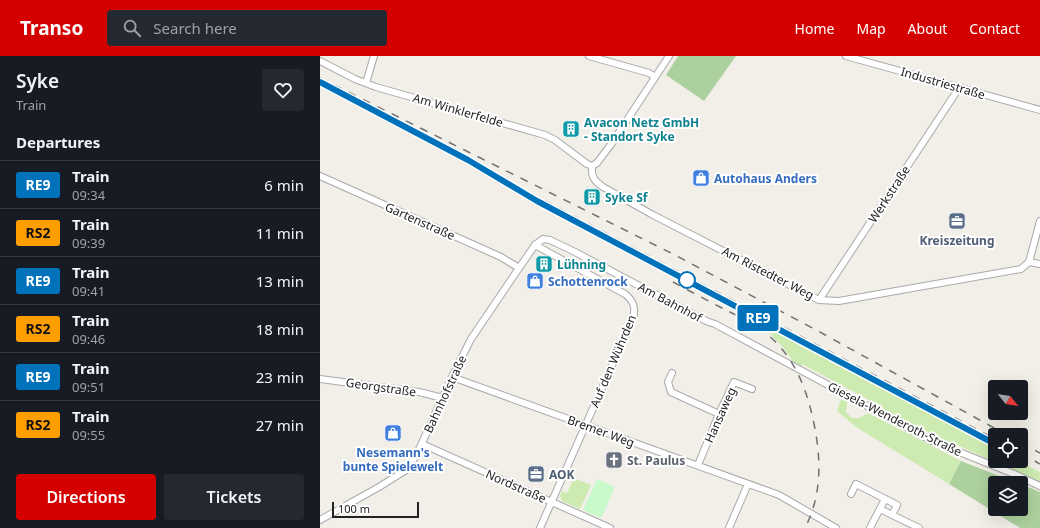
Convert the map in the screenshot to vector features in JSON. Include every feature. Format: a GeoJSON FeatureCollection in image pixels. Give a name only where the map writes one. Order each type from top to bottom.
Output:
{"type":"FeatureCollection","features":[{"type":"Feature","properties":{"kind":"street"},"geometry":{"type":"LineString","coordinates":[[366,83],[374,56]]}},
{"type":"Feature","properties":{"kind":"street"},"geometry":{"type":"LineString","coordinates":[[589,56],[649,73],[655,77]]}},
{"type":"Feature","properties":{"kind":"street"},"geometry":{"type":"LineString","coordinates":[[592,166],[597,163],[612,143],[669,56]]}},
{"type":"Feature","properties":{"kind":"street","name":"Industriestraße"},"geometry":{"type":"LineString","coordinates":[[846,56],[916,74],[959,88],[1040,110]]}},
{"type":"Feature","properties":{"kind":"street","name":"Am Winklerfelde"},"geometry":{"type":"LineString","coordinates":[[320,62],[366,83],[545,135],[592,166]]}},
{"type":"Feature","properties":{"kind":"street","name":"Werkstraße"},"geometry":{"type":"LineString","coordinates":[[820,300],[959,88]]}},
{"type":"Feature","properties":{"kind":"street","name":"Am Ristedter Weg"},"geometry":{"type":"LineString","coordinates":[[592,166],[591,173],[593,177],[596,182],[603,187],[769,275],[820,300],[839,301],[957,281],[1021,269],[1029,262]]}},
{"type":"Feature","properties":{"kind":"street","name":"Gartenstraße"},"geometry":{"type":"LineString","coordinates":[[320,176],[501,257],[519,268]]}},
{"type":"Feature","properties":{"kind":"street"},"geometry":{"type":"LineString","coordinates":[[1040,221],[1029,262],[1040,264]]}},
{"type":"Feature","properties":{"kind":"street","name":"Bahnhofstraße"},"geometry":{"type":"LineString","coordinates":[[320,520],[406,470],[422,444],[442,398],[471,339],[535,245],[543,239]]}},
{"type":"Feature","properties":{"kind":"street","name":"Am Bahnhof"},"geometry":{"type":"LineString","coordinates":[[543,239],[550,240],[575,252],[706,321],[715,324],[795,368]]}},
{"type":"Feature","properties":{"kind":"street","name":"Auf den Wührden"},"geometry":{"type":"LineString","coordinates":[[535,245],[625,294],[633,303],[635,310],[633,318],[540,528]]}},
{"type":"Feature","properties":{"kind":"street","name":"Giesela-Wenderoth-Straße"},"geometry":{"type":"LineString","coordinates":[[795,368],[932,441],[1040,486]]}},
{"type":"Feature","properties":{"kind":"street"},"geometry":{"type":"LineString","coordinates":[[672,373],[668,382],[671,392],[719,414]]}},
{"type":"Feature","properties":{"kind":"street","name":"Bremer Weg"},"geometry":{"type":"LineString","coordinates":[[452,377],[779,495],[836,528]]}},
{"type":"Feature","properties":{"kind":"street","name":"Georgstraße"},"geometry":{"type":"LineString","coordinates":[[320,379],[419,392],[442,398]]}},
{"type":"Feature","properties":{"kind":"street","name":"Hansaweg"},"geometry":{"type":"LineString","coordinates":[[698,465],[734,382],[752,389]]}},
{"type":"Feature","properties":{"kind":"street","name":"Nordstraße"},"geometry":{"type":"LineString","coordinates":[[422,444],[610,528]]}},
{"type":"Feature","properties":{"kind":"street"},"geometry":{"type":"LineString","coordinates":[[729,528],[748,484]]}},
{"type":"Feature","properties":{"kind":"street"},"geometry":{"type":"LineString","coordinates":[[851,494],[856,484],[897,505],[892,515]]}},
{"type":"Feature","properties":{"kind":"street"},"geometry":{"type":"LineString","coordinates":[[870,528],[885,499]]}},
{"type":"Feature","properties":{"kind":"street"},"geometry":{"type":"LineString","coordinates":[[880,509],[919,528]]}},
{"type":"Feature","properties":{"kind":"green space"},"geometry":{"type":"Polygon","coordinates":[[[678,56],[736,56],[704,101],[666,75],[678,56]]]}},
{"type":"Feature","properties":{"kind":"green space"},"geometry":{"type":"Polygon","coordinates":[[[774,329],[988,445],[988,459],[894,417],[868,403],[869,400],[802,364],[800,368],[797,368],[783,347],[771,335],[774,329]]]}},
{"type":"Feature","properties":{"kind":"green space"},"geometry":{"type":"Polygon","coordinates":[[[842,396],[848,399],[846,412],[852,418],[859,418],[868,413],[961,461],[949,484],[856,427],[837,411],[842,396]]]}},
{"type":"Feature","properties":{"kind":"green space"},"geometry":{"type":"Polygon","coordinates":[[[961,461],[999,476],[988,476],[988,508],[949,484],[961,461]]]}},
{"type":"Feature","properties":{"kind":"green space"},"geometry":{"type":"Polygon","coordinates":[[[1028,466],[1040,472],[1040,482],[1009,468],[1028,468],[1028,466]]]}},
{"type":"Feature","properties":{"kind":"green space"},"geometry":{"type":"Polygon","coordinates":[[[574,478],[591,485],[580,509],[562,501],[560,495],[562,491],[567,493],[574,478]]]}},
{"type":"Feature","properties":{"kind":"green space"},"geometry":{"type":"Polygon","coordinates":[[[597,479],[615,487],[601,518],[583,510],[597,479]]]}},
{"type":"Feature","properties":{"kind":"green space"},"geometry":{"type":"Polygon","coordinates":[[[1028,487],[1040,492],[1040,528],[1020,528],[1001,516],[1028,516],[1028,487]]]}},
{"type":"Feature","properties":{"kind":"railway"},"geometry":{"type":"LineString","coordinates":[[320,78],[675,255],[818,331],[994,428]]}},
{"type":"Feature","properties":{"kind":"railway"},"geometry":{"type":"LineString","coordinates":[[403,126],[988,435]]}},
{"type":"Feature","properties":{"kind":"railway"},"geometry":{"type":"LineString","coordinates":[[673,282],[742,318],[763,331],[785,353],[798,373],[807,395],[813,419],[819,461],[818,488],[811,515],[805,528]]}},
{"type":"Feature","properties":{"kind":"railway"},"geometry":{"type":"LineString","coordinates":[[1028,447],[1040,453]]}},
{"type":"Feature","properties":{"kind":"railway"},"geometry":{"type":"LineString","coordinates":[[1028,457],[1040,464]]}},
{"type":"Feature","properties":{"kind":"train","name":"RE9"},"geometry":{"type":"LineString","coordinates":[[320,82],[468,160],[537,201],[988,440]]}},
{"type":"Feature","properties":{"kind":"place","name":"Avacon Netz GmbH - Standort Syke"},"geometry":{"type":"Point","coordinates":[571,129]}},
{"type":"Feature","properties":{"kind":"place","name":"Autohaus Anders"},"geometry":{"type":"Point","coordinates":[701,178]}},
{"type":"Feature","properties":{"kind":"place","name":"Syke Sf"},"geometry":{"type":"Point","coordinates":[592,197]}},
{"type":"Feature","properties":{"kind":"place","name":"Kreiszeitung"},"geometry":{"type":"Point","coordinates":[957,221]}},
{"type":"Feature","properties":{"kind":"place","name":"Lühning"},"geometry":{"type":"Point","coordinates":[544,264]}},
{"type":"Feature","properties":{"kind":"place","name":"Schottenrock"},"geometry":{"type":"Point","coordinates":[535,281]}},
{"type":"Feature","properties":{"kind":"place","name":"Nesemann's bunte Spielewelt"},"geometry":{"type":"Point","coordinates":[393,433]}},
{"type":"Feature","properties":{"kind":"place","name":"St. Paulus"},"geometry":{"type":"Point","coordinates":[614,460]}},
{"type":"Feature","properties":{"kind":"place","name":"AOK"},"geometry":{"type":"Point","coordinates":[536,474]}}]}
